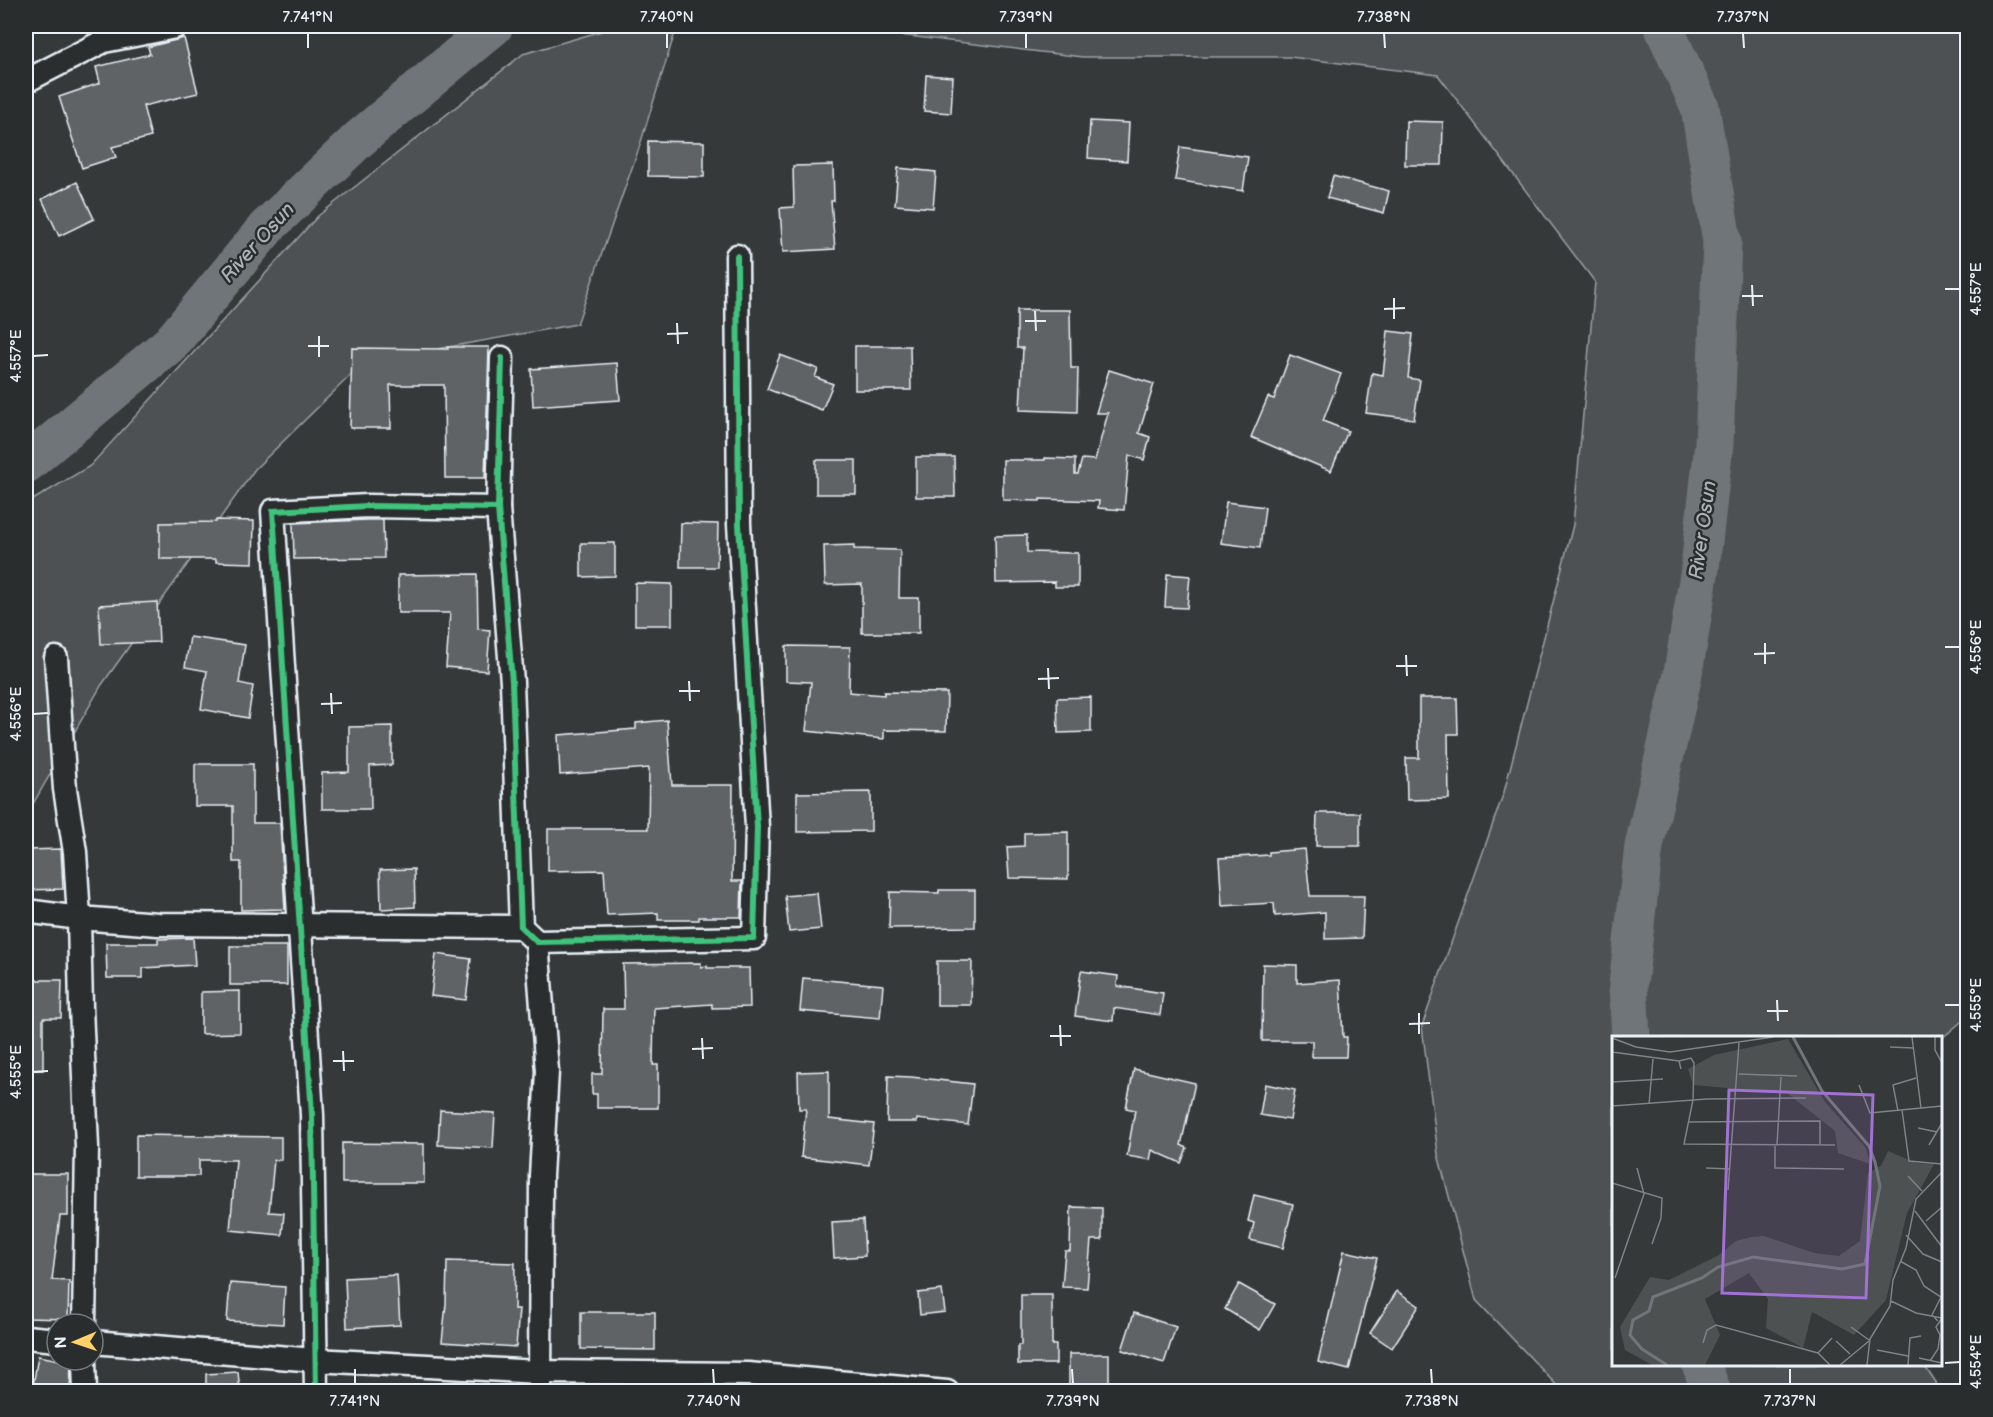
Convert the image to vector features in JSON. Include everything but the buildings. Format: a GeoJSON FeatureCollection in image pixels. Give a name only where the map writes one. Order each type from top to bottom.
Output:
{"type":"FeatureCollection","features":[{"type":"Feature","properties":{"kind":"street"},"geometry":{"type":"LineString","coordinates":[[26,81],[104,41],[176,26]]}},
{"type":"Feature","properties":{"kind":"street"},"geometry":{"type":"LineString","coordinates":[[26,911],[158,924],[754,938],[757,827],[739,524],[737,256]]}},
{"type":"Feature","properties":{"kind":"street"},"geometry":{"type":"LineString","coordinates":[[502,358],[498,508],[529,934],[547,1071],[541,1176],[539,1382]]}},
{"type":"Feature","properties":{"kind":"street"},"geometry":{"type":"LineString","coordinates":[[316,1392],[312,1115],[273,511],[368,506],[498,508]]}},
{"type":"Feature","properties":{"kind":"street"},"geometry":{"type":"LineString","coordinates":[[56,658],[65,789],[75,852],[79,918],[87,1147],[84,1312]]}},
{"type":"Feature","properties":{"kind":"street"},"geometry":{"type":"LineString","coordinates":[[26,1337],[45,1339]]}},
{"type":"Feature","properties":{"kind":"street"},"geometry":{"type":"LineString","coordinates":[[105,1343],[315,1360],[539,1382],[773,1384],[947,1392]]}},
{"type":"Feature","properties":{"kind":"street"},"geometry":{"type":"LineString","coordinates":[[84,1372],[85,1392]]}},
{"type":"Feature","properties":{"kind":"shaded area"},"geometry":{"type":"Polygon","coordinates":[[[619,26],[677,26],[639,148],[577,324],[364,362],[255,469],[101,686],[26,816],[26,504],[90,466],[318,216],[523,54],[619,26]]]}},
{"type":"Feature","properties":{"kind":"shaded area"},"geometry":{"type":"Polygon","coordinates":[[[824,26],[1967,26],[1967,1017],[1942,1038],[1942,1036],[1612,1036],[1612,1366],[1925,1366],[1941,1391],[1562,1391],[1476,1300],[1438,1154],[1422,1026],[1504,792],[1573,525],[1595,282],[1438,75],[1290,57],[1083,57],[824,26]]]}},
{"type":"Feature","properties":{"kind":"waterway","name":"River Osun"},"geometry":{"type":"LineString","coordinates":[[26,464],[171,343],[267,227],[359,139],[494,26]]}},
{"type":"Feature","properties":{"kind":"waterway","name":"River Osun"},"geometry":{"type":"LineString","coordinates":[[1631,1036],[1628,985],[1644,846],[1682,679],[1700,568],[1714,444],[1722,241],[1700,107],[1663,26]]}},
{"type":"Feature","properties":{"kind":"waterway","name":"River Osun"},"geometry":{"type":"LineString","coordinates":[[1702,1366],[1712,1392]]}},
{"type":"Feature","properties":{"kind":"cycle path"},"geometry":{"type":"LineString","coordinates":[[502,358],[498,508],[512,682],[521,927],[537,942],[754,938],[757,827],[739,524],[737,256]]}},
{"type":"Feature","properties":{"kind":"cycle path"},"geometry":{"type":"LineString","coordinates":[[316,1392],[312,1115],[273,511],[368,506],[498,508]]}}]}
